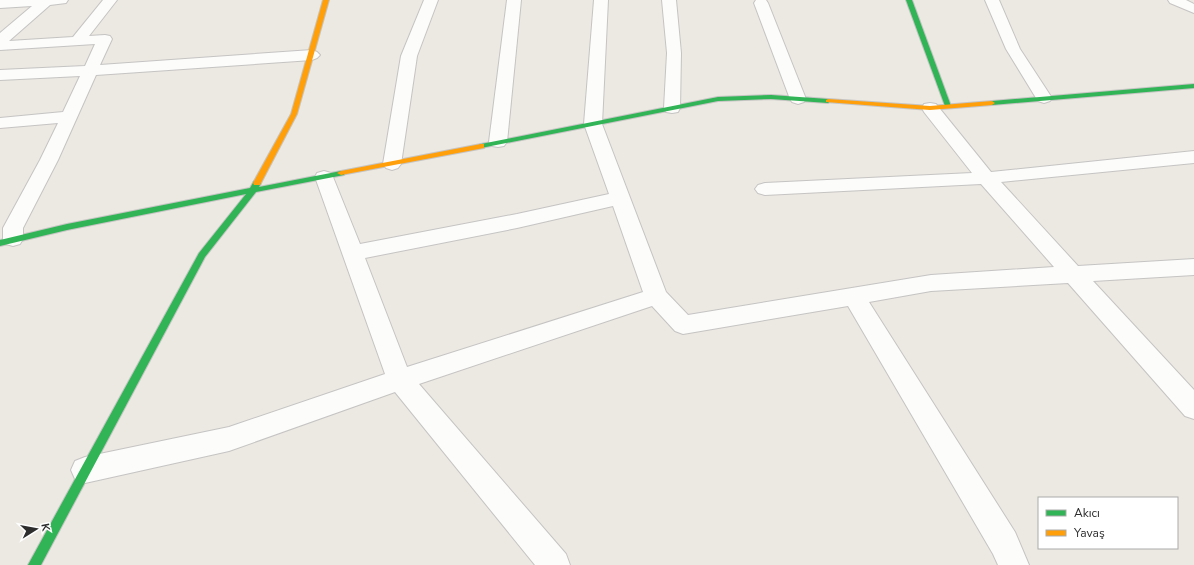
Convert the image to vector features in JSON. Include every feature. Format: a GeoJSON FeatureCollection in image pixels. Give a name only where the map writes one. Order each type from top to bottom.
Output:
{"type":"FeatureCollection","features":[{"type":"Feature","properties":{"kind":"street"},"geometry":{"type":"LineString","coordinates":[[0,4],[61,0]]}},
{"type":"Feature","properties":{"kind":"street"},"geometry":{"type":"LineString","coordinates":[[78,40],[110,0]]}},
{"type":"Feature","properties":{"kind":"street"},"geometry":{"type":"LineString","coordinates":[[34,565],[202,255],[253,191],[294,114],[312,55],[326,0]]}},
{"type":"Feature","properties":{"kind":"street"},"geometry":{"type":"LineString","coordinates":[[392,164],[409,56],[431,0]]}},
{"type":"Feature","properties":{"kind":"street"},"geometry":{"type":"LineString","coordinates":[[498,142],[514,0]]}},
{"type":"Feature","properties":{"kind":"street"},"geometry":{"type":"LineString","coordinates":[[601,0],[593,124],[656,296],[683,325],[931,283],[1194,267]]}},
{"type":"Feature","properties":{"kind":"street"},"geometry":{"type":"LineString","coordinates":[[669,0],[674,53],[672,108]]}},
{"type":"Feature","properties":{"kind":"street"},"geometry":{"type":"LineString","coordinates":[[909,0],[939,107],[986,178],[1194,408]]}},
{"type":"Feature","properties":{"kind":"street"},"geometry":{"type":"LineString","coordinates":[[992,0],[1013,49],[1044,98]]}},
{"type":"Feature","properties":{"kind":"street"},"geometry":{"type":"LineString","coordinates":[[1175,0],[1194,9]]}},
{"type":"Feature","properties":{"kind":"street"},"geometry":{"type":"LineString","coordinates":[[0,41],[46,1]]}},
{"type":"Feature","properties":{"kind":"street"},"geometry":{"type":"LineString","coordinates":[[761,3],[798,99]]}},
{"type":"Feature","properties":{"kind":"street"},"geometry":{"type":"LineString","coordinates":[[0,46],[105,39],[49,160],[6,241]]}},
{"type":"Feature","properties":{"kind":"street"},"geometry":{"type":"LineString","coordinates":[[0,75],[312,55]]}},
{"type":"Feature","properties":{"kind":"street"},"geometry":{"type":"LineString","coordinates":[[6,241],[67,227],[718,99],[771,97],[939,107],[1194,86]]}},
{"type":"Feature","properties":{"kind":"street"},"geometry":{"type":"LineString","coordinates":[[0,123],[68,117]]}},
{"type":"Feature","properties":{"kind":"street"},"geometry":{"type":"LineString","coordinates":[[765,189],[986,178],[1194,157]]}},
{"type":"Feature","properties":{"kind":"street"},"geometry":{"type":"LineString","coordinates":[[324,177],[400,380],[555,565]]}},
{"type":"Feature","properties":{"kind":"street"},"geometry":{"type":"LineString","coordinates":[[353,253],[517,221],[620,198]]}},
{"type":"Feature","properties":{"kind":"street"},"geometry":{"type":"LineString","coordinates":[[85,470],[229,439],[400,380],[656,296]]}},
{"type":"Feature","properties":{"kind":"street"},"geometry":{"type":"LineString","coordinates":[[854,296],[1004,543],[1014,565]]}},
{"type":"Feature","properties":{"kind":"traffic: fast"},"geometry":{"type":"LineString","coordinates":[[909,0],[948,106]]}},
{"type":"Feature","properties":{"kind":"traffic: fast"},"geometry":{"type":"LineString","coordinates":[[992,103],[1194,86]]}},
{"type":"Feature","properties":{"kind":"traffic: fast"},"geometry":{"type":"LineString","coordinates":[[481,146],[718,99],[771,97],[828,101]]}},
{"type":"Feature","properties":{"kind":"traffic: fast"},"geometry":{"type":"LineString","coordinates":[[0,243],[67,227],[341,173]]}},
{"type":"Feature","properties":{"kind":"traffic: fast"},"geometry":{"type":"LineString","coordinates":[[34,565],[202,255],[253,191],[257,183]]}},
{"type":"Feature","properties":{"kind":"traffic: slow"},"geometry":{"type":"LineString","coordinates":[[257,183],[294,114],[326,0]]}},
{"type":"Feature","properties":{"kind":"traffic: slow"},"geometry":{"type":"LineString","coordinates":[[828,101],[930,108],[992,103]]}},
{"type":"Feature","properties":{"kind":"traffic: slow"},"geometry":{"type":"LineString","coordinates":[[341,173],[481,146]]}}]}
